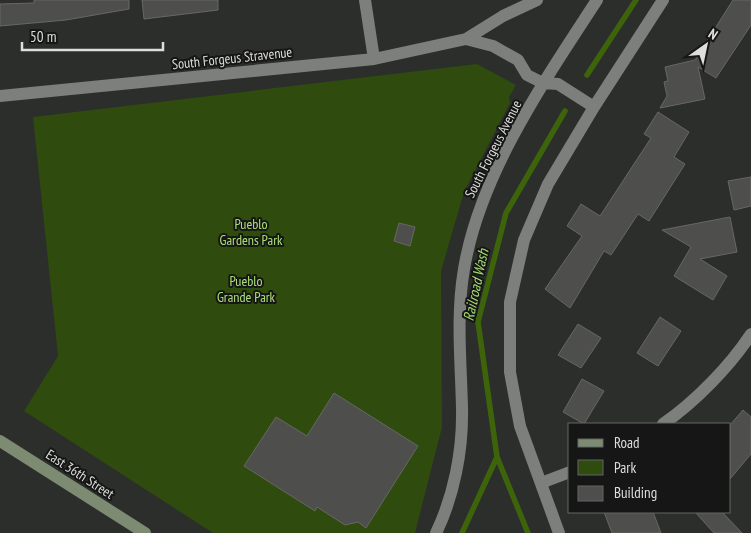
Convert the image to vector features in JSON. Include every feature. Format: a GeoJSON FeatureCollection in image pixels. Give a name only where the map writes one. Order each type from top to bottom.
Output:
{"type":"FeatureCollection","features":[{"type":"Feature","properties":{"kind":"main road","name":"East 36th Street"},"geometry":{"type":"LineString","coordinates":[[0,441],[144,533]]}},
{"type":"Feature","properties":{"kind":"street"},"geometry":{"type":"LineString","coordinates":[[365,0],[374,59]]}},
{"type":"Feature","properties":{"kind":"street","name":"South Forgeus Stravenue"},"geometry":{"type":"LineString","coordinates":[[0,96],[374,59],[466,39],[502,16],[537,0]]}},
{"type":"Feature","properties":{"kind":"street","name":"South Forgeus Avenue"},"geometry":{"type":"LineString","coordinates":[[436,533],[456,476],[462,410],[458,339],[464,270],[476,216],[498,168],[543,82],[597,0]]}},
{"type":"Feature","properties":{"kind":"street"},"geometry":{"type":"LineString","coordinates":[[559,533],[520,426],[510,372],[510,302],[527,232],[548,184],[663,0]]}},
{"type":"Feature","properties":{"kind":"street","name":"South Forgeus Stravenue"},"geometry":{"type":"LineString","coordinates":[[466,39],[493,46],[518,60],[526,75],[543,82],[558,84],[594,108]]}},
{"type":"Feature","properties":{"kind":"street"},"geometry":{"type":"LineString","coordinates":[[665,423],[682,411],[741,349],[751,334]]}},
{"type":"Feature","properties":{"kind":"street"},"geometry":{"type":"LineString","coordinates":[[541,483],[568,473]]}},
{"type":"Feature","properties":{"kind":"green space","name":"Pueblo Grande Park"},"geometry":{"type":"Polygon","coordinates":[[[477,64],[516,85],[509,97],[510,103],[464,192],[441,271],[442,427],[415,533],[213,533],[24,411],[58,356],[33,117],[477,64]]]}},
{"type":"Feature","properties":{"kind":"building"},"geometry":{"type":"Polygon","coordinates":[[[34,0],[129,0],[129,9],[66,20],[0,26],[0,4],[34,3],[34,0]]]}},
{"type":"Feature","properties":{"kind":"building"},"geometry":{"type":"Polygon","coordinates":[[[142,0],[218,0],[218,10],[144,19],[142,0]]]}},
{"type":"Feature","properties":{"kind":"building"},"geometry":{"type":"Polygon","coordinates":[[[733,0],[751,0],[751,25],[716,78],[698,67],[705,99],[660,108],[667,96],[664,82],[668,81],[665,67],[695,60],[733,0]]]}},
{"type":"Feature","properties":{"kind":"building"},"geometry":{"type":"Polygon","coordinates":[[[658,112],[689,132],[674,157],[685,164],[649,221],[638,214],[611,255],[604,251],[570,308],[545,289],[582,236],[567,226],[581,204],[600,216],[651,138],[644,134],[658,112]]]}},
{"type":"Feature","properties":{"kind":"building"},"geometry":{"type":"Polygon","coordinates":[[[751,177],[751,206],[734,210],[728,181],[751,177]]]}},
{"type":"Feature","properties":{"kind":"building"},"geometry":{"type":"Polygon","coordinates":[[[730,217],[737,252],[700,259],[727,276],[713,300],[674,276],[691,247],[662,230],[730,217]]]}},
{"type":"Feature","properties":{"kind":"building"},"geometry":{"type":"Polygon","coordinates":[[[399,223],[415,227],[410,246],[394,241],[399,223]]]}},
{"type":"Feature","properties":{"kind":"building"},"geometry":{"type":"Polygon","coordinates":[[[660,317],[681,331],[658,366],[637,353],[660,317]]]}},
{"type":"Feature","properties":{"kind":"building"},"geometry":{"type":"Polygon","coordinates":[[[578,324],[601,338],[581,368],[558,355],[578,324]]]}},
{"type":"Feature","properties":{"kind":"building"},"geometry":{"type":"Polygon","coordinates":[[[582,379],[604,391],[585,423],[563,412],[582,379]]]}},
{"type":"Feature","properties":{"kind":"building"},"geometry":{"type":"Polygon","coordinates":[[[334,393],[418,446],[366,528],[358,522],[345,525],[317,507],[315,511],[244,466],[276,417],[307,436],[334,393]]]}},
{"type":"Feature","properties":{"kind":"building"},"geometry":{"type":"Polygon","coordinates":[[[743,410],[751,417],[751,454],[731,478],[731,424],[743,410]]]}},
{"type":"Feature","properties":{"kind":"building"},"geometry":{"type":"Polygon","coordinates":[[[604,513],[653,513],[661,533],[612,533],[604,513]]]}},
{"type":"Feature","properties":{"kind":"building"},"geometry":{"type":"Polygon","coordinates":[[[696,513],[723,513],[742,533],[714,533],[696,513]]]}},
{"type":"Feature","properties":{"kind":"waterway","name":"Railroad Wash"},"geometry":{"type":"LineString","coordinates":[[587,75],[636,0]]}},
{"type":"Feature","properties":{"kind":"waterway","name":"Railroad Wash"},"geometry":{"type":"LineString","coordinates":[[462,533],[497,457],[478,322],[506,213],[565,111]]}},
{"type":"Feature","properties":{"kind":"waterway"},"geometry":{"type":"LineString","coordinates":[[497,457],[528,533]]}},
{"type":"Feature","properties":{"kind":"park label","name":"Pueblo Gardens Park"},"geometry":{"type":"Point","coordinates":[251,232]}}]}
